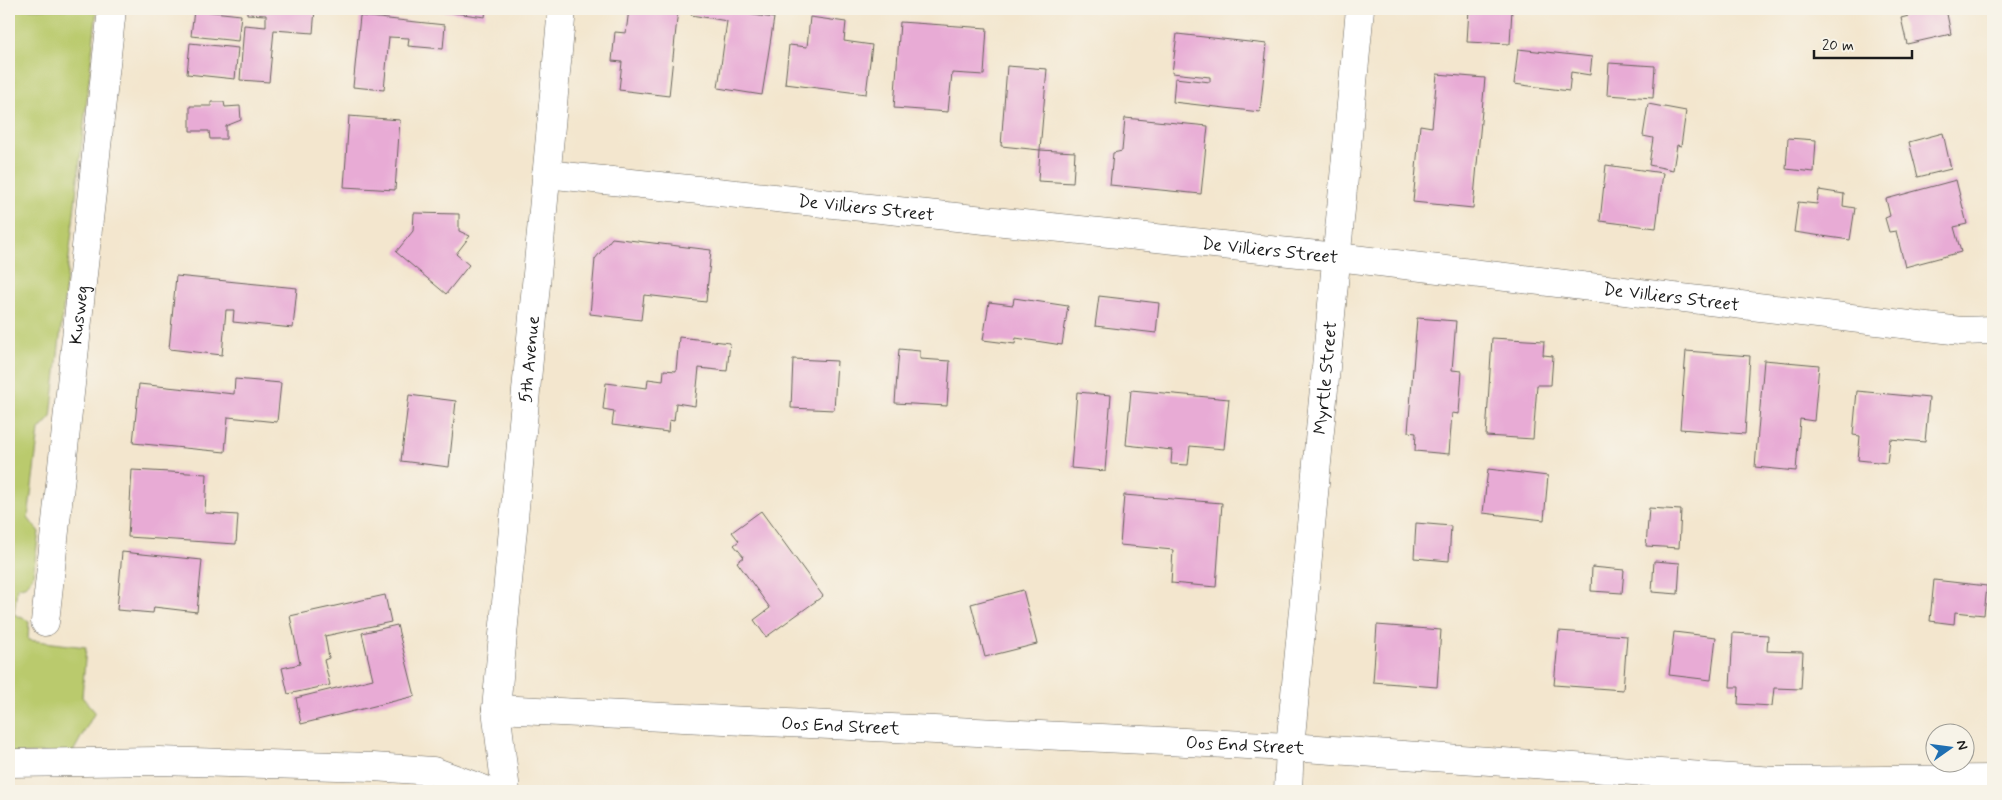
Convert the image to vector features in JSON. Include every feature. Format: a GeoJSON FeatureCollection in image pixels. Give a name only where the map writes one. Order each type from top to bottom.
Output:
{"type":"FeatureCollection","features":[{"type":"Feature","properties":{"kind":"street","name":"Kusweg"},"geometry":{"type":"LineString","coordinates":[[45,622],[112,9]]}},
{"type":"Feature","properties":{"kind":"street","name":"5th Avenue"},"geometry":{"type":"LineString","coordinates":[[506,791],[496,709],[562,9]]}},
{"type":"Feature","properties":{"kind":"street","name":"Myrtle Street"},"geometry":{"type":"LineString","coordinates":[[1288,791],[1290,747],[1360,9]]}},
{"type":"Feature","properties":{"kind":"street","name":"De Villiers Street"},"geometry":{"type":"LineString","coordinates":[[546,174],[1336,257],[1961,331],[1993,330]]}},
{"type":"Feature","properties":{"kind":"street","name":"Oos End Street"},"geometry":{"type":"LineString","coordinates":[[496,709],[1290,747],[1775,781],[1993,779]]}},
{"type":"Feature","properties":{"kind":"street"},"geometry":{"type":"LineString","coordinates":[[9,763],[159,761],[373,767],[433,771],[488,791]]}},
{"type":"Feature","properties":{"kind":"green space"},"geometry":{"type":"Polygon","coordinates":[[[9,9],[97,9],[51,417],[39,430],[28,518],[39,532],[33,575],[27,585],[17,588],[14,614],[29,621],[28,640],[86,647],[82,697],[95,712],[73,752],[9,754],[9,9]]]}},
{"type":"Feature","properties":{"kind":"building"},"geometry":{"type":"Polygon","coordinates":[[[247,9],[315,9],[313,33],[274,30],[269,82],[240,80],[244,25],[266,27],[266,15],[247,14],[247,9]]]}},
{"type":"Feature","properties":{"kind":"building"},"geometry":{"type":"Polygon","coordinates":[[[425,9],[486,9],[485,17],[425,9]]]}},
{"type":"Feature","properties":{"kind":"building"},"geometry":{"type":"Polygon","coordinates":[[[629,9],[678,9],[669,96],[619,90],[622,62],[612,61],[615,32],[626,33],[629,9]]]}},
{"type":"Feature","properties":{"kind":"building"},"geometry":{"type":"Polygon","coordinates":[[[692,9],[733,9],[733,12],[774,18],[762,95],[718,88],[727,21],[691,15],[692,9]]]}},
{"type":"Feature","properties":{"kind":"building"},"geometry":{"type":"Polygon","coordinates":[[[1469,9],[1512,9],[1510,44],[1467,42],[1469,9]]]}},
{"type":"Feature","properties":{"kind":"building"},"geometry":{"type":"Polygon","coordinates":[[[1915,9],[1946,9],[1951,34],[1907,44],[1901,18],[1916,14],[1915,9]]]}},
{"type":"Feature","properties":{"kind":"building"},"geometry":{"type":"Polygon","coordinates":[[[194,10],[241,15],[238,41],[191,36],[194,10]]]}},
{"type":"Feature","properties":{"kind":"building"},"geometry":{"type":"Polygon","coordinates":[[[360,16],[445,25],[443,49],[408,46],[409,38],[389,37],[384,90],[353,87],[360,16]]]}},
{"type":"Feature","properties":{"kind":"building"},"geometry":{"type":"Polygon","coordinates":[[[810,17],[846,22],[844,41],[872,45],[866,94],[785,84],[789,45],[807,47],[810,17]]]}},
{"type":"Feature","properties":{"kind":"building"},"geometry":{"type":"Polygon","coordinates":[[[900,22],[987,28],[984,75],[952,73],[948,112],[894,108],[900,22]]]}},
{"type":"Feature","properties":{"kind":"building"},"geometry":{"type":"Polygon","coordinates":[[[1177,34],[1267,44],[1260,112],[1173,102],[1175,78],[1210,82],[1210,77],[1172,73],[1177,34]]]}},
{"type":"Feature","properties":{"kind":"building"},"geometry":{"type":"Polygon","coordinates":[[[190,43],[238,48],[235,79],[187,74],[190,43]]]}},
{"type":"Feature","properties":{"kind":"building"},"geometry":{"type":"Polygon","coordinates":[[[1518,49],[1592,57],[1590,75],[1571,72],[1569,91],[1514,84],[1518,49]]]}},
{"type":"Feature","properties":{"kind":"building"},"geometry":{"type":"Polygon","coordinates":[[[1609,63],[1655,66],[1653,98],[1607,95],[1609,63]]]}},
{"type":"Feature","properties":{"kind":"building"},"geometry":{"type":"Polygon","coordinates":[[[1007,66],[1047,69],[1040,150],[1001,146],[1007,66]]]}},
{"type":"Feature","properties":{"kind":"building"},"geometry":{"type":"Polygon","coordinates":[[[1437,74],[1485,78],[1473,208],[1413,202],[1420,125],[1432,127],[1437,74]]]}},
{"type":"Feature","properties":{"kind":"building"},"geometry":{"type":"Polygon","coordinates":[[[211,102],[224,102],[225,107],[240,106],[241,120],[226,126],[226,139],[210,139],[209,131],[190,131],[190,106],[211,106],[211,102]]]}},
{"type":"Feature","properties":{"kind":"building"},"geometry":{"type":"Polygon","coordinates":[[[1648,104],[1686,111],[1681,146],[1677,145],[1673,170],[1649,165],[1653,138],[1643,136],[1648,104]]]}},
{"type":"Feature","properties":{"kind":"building"},"geometry":{"type":"Polygon","coordinates":[[[349,116],[400,120],[395,190],[344,187],[349,116]]]}},
{"type":"Feature","properties":{"kind":"building"},"geometry":{"type":"Polygon","coordinates":[[[1125,118],[1208,126],[1201,194],[1110,185],[1113,153],[1122,151],[1125,118]]]}},
{"type":"Feature","properties":{"kind":"building"},"geometry":{"type":"Polygon","coordinates":[[[1943,133],[1951,169],[1918,177],[1909,142],[1943,133]]]}},
{"type":"Feature","properties":{"kind":"building"},"geometry":{"type":"Polygon","coordinates":[[[1788,138],[1816,140],[1814,172],[1786,169],[1788,138]]]}},
{"type":"Feature","properties":{"kind":"building"},"geometry":{"type":"Polygon","coordinates":[[[1040,150],[1075,152],[1073,183],[1038,181],[1040,150]]]}},
{"type":"Feature","properties":{"kind":"building"},"geometry":{"type":"Polygon","coordinates":[[[1606,165],[1663,173],[1656,228],[1600,221],[1606,165]]]}},
{"type":"Feature","properties":{"kind":"building"},"geometry":{"type":"Polygon","coordinates":[[[1956,180],[1967,224],[1954,227],[1961,252],[1905,267],[1896,231],[1889,232],[1885,218],[1890,216],[1886,199],[1956,180]]]}},
{"type":"Feature","properties":{"kind":"building"},"geometry":{"type":"Polygon","coordinates":[[[1819,190],[1844,194],[1843,206],[1855,208],[1850,240],[1794,232],[1798,202],[1817,204],[1819,190]]]}},
{"type":"Feature","properties":{"kind":"building"},"geometry":{"type":"Polygon","coordinates":[[[414,213],[459,214],[459,231],[470,236],[456,254],[469,265],[446,294],[396,252],[413,231],[414,213]]]}},
{"type":"Feature","properties":{"kind":"building"},"geometry":{"type":"Polygon","coordinates":[[[612,238],[711,250],[706,302],[644,295],[641,320],[590,314],[595,259],[612,238]]]}},
{"type":"Feature","properties":{"kind":"building"},"geometry":{"type":"Polygon","coordinates":[[[176,276],[297,288],[293,328],[233,322],[234,310],[226,310],[222,355],[169,349],[176,276]]]}},
{"type":"Feature","properties":{"kind":"building"},"geometry":{"type":"Polygon","coordinates":[[[1099,296],[1159,303],[1156,333],[1095,326],[1099,296]]]}},
{"type":"Feature","properties":{"kind":"building"},"geometry":{"type":"Polygon","coordinates":[[[1014,298],[1068,306],[1062,345],[1016,338],[1015,344],[983,340],[989,302],[1013,305],[1014,298]]]}},
{"type":"Feature","properties":{"kind":"building"},"geometry":{"type":"Polygon","coordinates":[[[1417,318],[1456,321],[1452,370],[1462,371],[1459,414],[1452,413],[1449,454],[1415,451],[1416,433],[1408,432],[1417,318]]]}},
{"type":"Feature","properties":{"kind":"building"},"geometry":{"type":"Polygon","coordinates":[[[679,337],[730,343],[727,371],[699,368],[695,406],[676,403],[674,421],[669,420],[668,432],[612,425],[614,411],[603,409],[606,383],[647,388],[648,379],[663,381],[664,370],[676,371],[679,337]]]}},
{"type":"Feature","properties":{"kind":"building"},"geometry":{"type":"Polygon","coordinates":[[[1492,338],[1544,341],[1543,355],[1553,356],[1551,385],[1537,385],[1533,439],[1486,436],[1492,338]]]}},
{"type":"Feature","properties":{"kind":"building"},"geometry":{"type":"Polygon","coordinates":[[[899,349],[920,351],[920,359],[950,361],[947,406],[895,403],[899,349]]]}},
{"type":"Feature","properties":{"kind":"building"},"geometry":{"type":"Polygon","coordinates":[[[1686,351],[1750,356],[1745,434],[1680,429],[1686,351]]]}},
{"type":"Feature","properties":{"kind":"building"},"geometry":{"type":"Polygon","coordinates":[[[793,359],[837,361],[834,410],[791,408],[793,359]]]}},
{"type":"Feature","properties":{"kind":"building"},"geometry":{"type":"Polygon","coordinates":[[[1764,360],[1819,365],[1814,421],[1800,419],[1796,471],[1755,467],[1764,360]]]}},
{"type":"Feature","properties":{"kind":"building"},"geometry":{"type":"Polygon","coordinates":[[[235,379],[281,383],[277,422],[228,417],[225,452],[133,443],[139,384],[234,394],[235,379]]]}},
{"type":"Feature","properties":{"kind":"building"},"geometry":{"type":"Polygon","coordinates":[[[1131,390],[1229,399],[1224,449],[1190,446],[1188,465],[1171,464],[1172,450],[1126,445],[1131,390]]]}},
{"type":"Feature","properties":{"kind":"building"},"geometry":{"type":"Polygon","coordinates":[[[1857,391],[1929,398],[1925,442],[1890,439],[1887,463],[1858,460],[1860,436],[1853,435],[1857,391]]]}},
{"type":"Feature","properties":{"kind":"building"},"geometry":{"type":"Polygon","coordinates":[[[1077,392],[1111,395],[1105,471],[1071,468],[1077,392]]]}},
{"type":"Feature","properties":{"kind":"building"},"geometry":{"type":"Polygon","coordinates":[[[409,395],[456,401],[449,467],[401,461],[409,395]]]}},
{"type":"Feature","properties":{"kind":"building"},"geometry":{"type":"Polygon","coordinates":[[[1488,469],[1548,476],[1544,520],[1483,513],[1488,469]]]}},
{"type":"Feature","properties":{"kind":"building"},"geometry":{"type":"Polygon","coordinates":[[[132,470],[207,474],[205,513],[238,515],[236,544],[128,537],[132,470]]]}},
{"type":"Feature","properties":{"kind":"building"},"geometry":{"type":"Polygon","coordinates":[[[1124,495],[1222,503],[1216,587],[1171,583],[1173,550],[1120,545],[1124,495]]]}},
{"type":"Feature","properties":{"kind":"building"},"geometry":{"type":"Polygon","coordinates":[[[1649,508],[1681,510],[1679,548],[1646,546],[1649,508]]]}},
{"type":"Feature","properties":{"kind":"building"},"geometry":{"type":"Polygon","coordinates":[[[761,511],[823,596],[766,637],[754,620],[770,608],[737,562],[744,557],[734,545],[739,541],[732,532],[761,511]]]}},
{"type":"Feature","properties":{"kind":"building"},"geometry":{"type":"Polygon","coordinates":[[[1416,523],[1451,526],[1449,561],[1414,558],[1416,523]]]}},
{"type":"Feature","properties":{"kind":"building"},"geometry":{"type":"Polygon","coordinates":[[[122,552],[202,560],[197,612],[154,607],[153,613],[117,610],[122,552]]]}},
{"type":"Feature","properties":{"kind":"building"},"geometry":{"type":"Polygon","coordinates":[[[1654,561],[1680,563],[1678,594],[1652,592],[1654,561]]]}},
{"type":"Feature","properties":{"kind":"building"},"geometry":{"type":"Polygon","coordinates":[[[1592,567],[1624,570],[1622,593],[1591,591],[1592,567]]]}},
{"type":"Feature","properties":{"kind":"building"},"geometry":{"type":"Polygon","coordinates":[[[1934,580],[1987,586],[1984,615],[1955,612],[1954,624],[1930,621],[1934,580]]]}},
{"type":"Feature","properties":{"kind":"building"},"geometry":{"type":"Polygon","coordinates":[[[1023,590],[1037,644],[985,657],[971,604],[1023,590]]]}},
{"type":"Feature","properties":{"kind":"building"},"geometry":{"type":"Polygon","coordinates":[[[385,595],[391,622],[325,636],[329,658],[324,660],[330,685],[288,694],[282,668],[300,664],[290,616],[385,595]]]}},
{"type":"Feature","properties":{"kind":"building"},"geometry":{"type":"Polygon","coordinates":[[[397,625],[415,696],[301,724],[296,698],[373,679],[362,633],[397,625]]]}},
{"type":"Feature","properties":{"kind":"building"},"geometry":{"type":"Polygon","coordinates":[[[1377,625],[1441,630],[1437,687],[1373,682],[1377,625]]]}},
{"type":"Feature","properties":{"kind":"building"},"geometry":{"type":"Polygon","coordinates":[[[1559,631],[1627,636],[1623,690],[1554,685],[1559,631]]]}},
{"type":"Feature","properties":{"kind":"building"},"geometry":{"type":"Polygon","coordinates":[[[1674,632],[1716,637],[1711,680],[1669,675],[1674,632]]]}},
{"type":"Feature","properties":{"kind":"building"},"geometry":{"type":"Polygon","coordinates":[[[1733,633],[1768,635],[1767,651],[1803,652],[1801,689],[1774,688],[1772,706],[1738,704],[1739,687],[1730,687],[1733,633]]]}}]}
